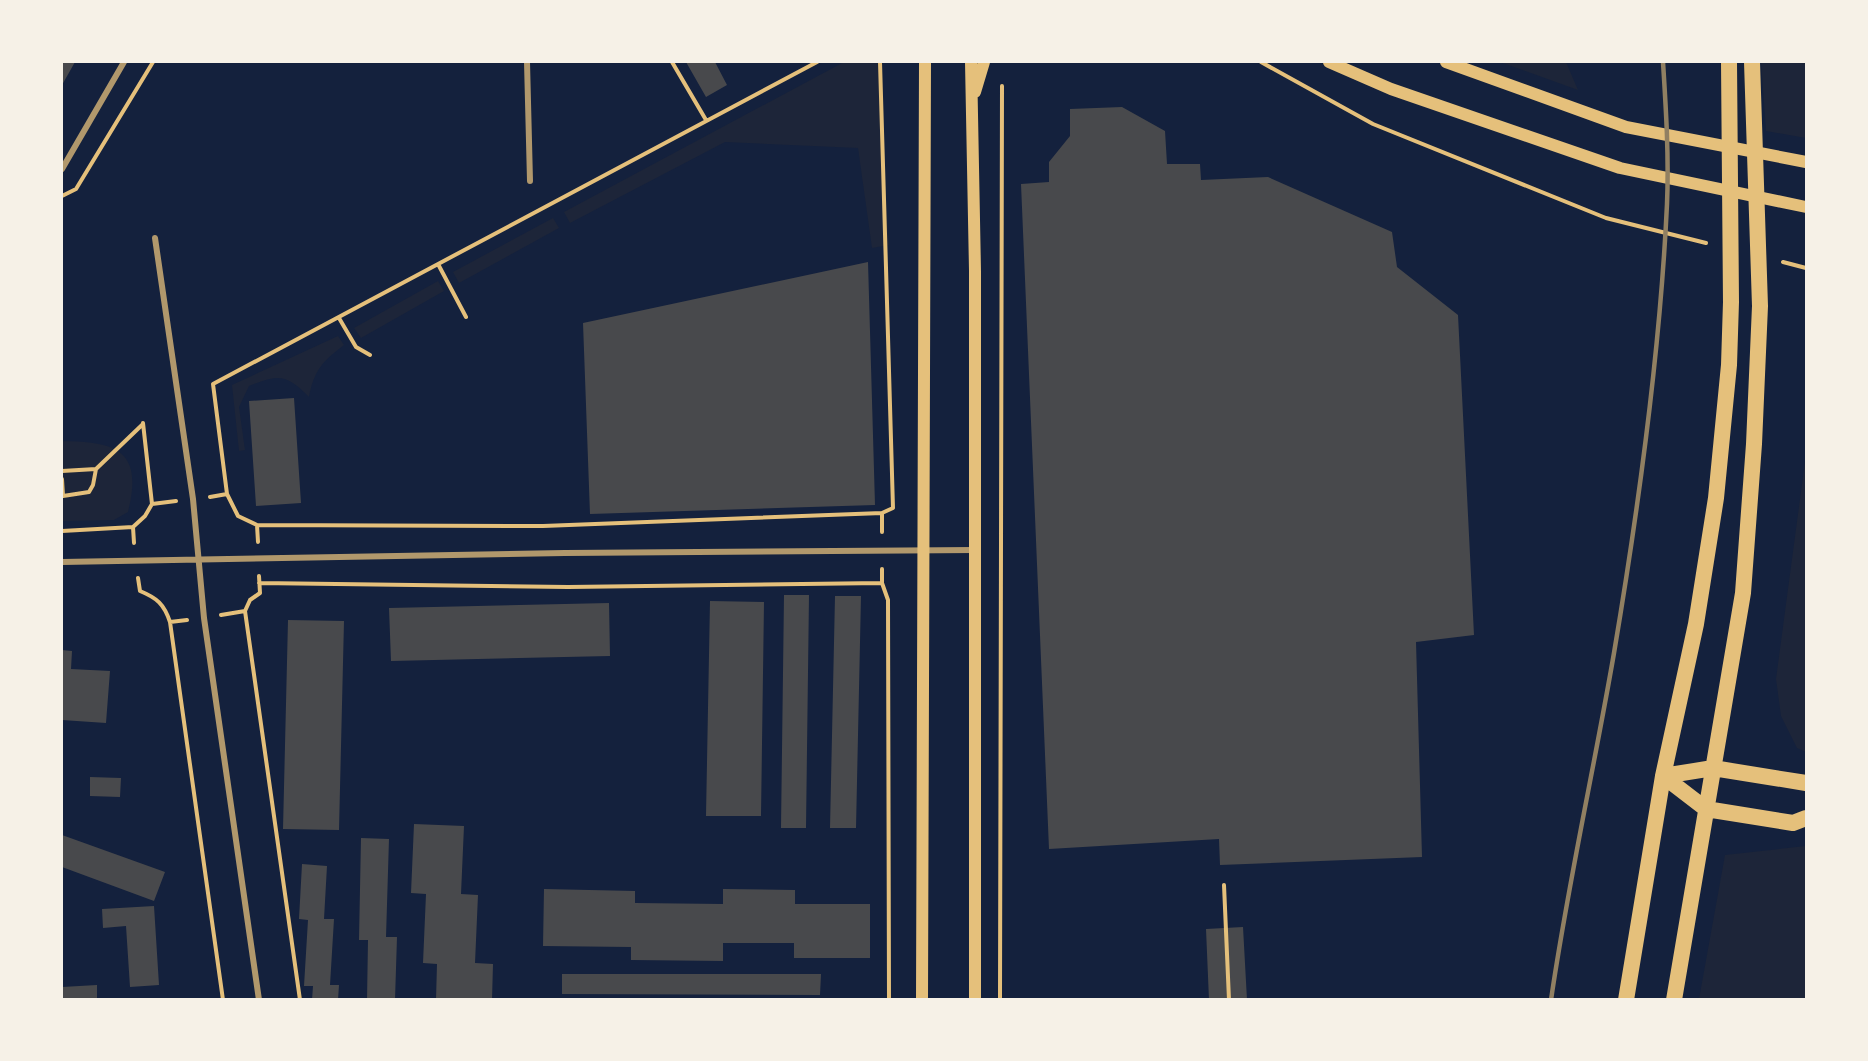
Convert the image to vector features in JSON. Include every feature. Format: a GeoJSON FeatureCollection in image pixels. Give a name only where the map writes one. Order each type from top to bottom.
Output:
{"type":"FeatureCollection","features":[{"type":"Feature","properties":{"kind":"highway"},"geometry":{"type":"LineString","coordinates":[[1626,999],[1663,776],[1696,624],[1716,498],[1729,366],[1731,302],[1729,65]]}},
{"type":"Feature","properties":{"kind":"highway"},"geometry":{"type":"LineString","coordinates":[[1674,999],[1743,593],[1754,444],[1760,306],[1753,67]]}},
{"type":"Feature","properties":{"kind":"highway"},"geometry":{"type":"LineString","coordinates":[[1663,776],[1713,768],[1806,783]]}},
{"type":"Feature","properties":{"kind":"highway"},"geometry":{"type":"LineString","coordinates":[[1663,776],[1706,809],[1793,823],[1806,818]]}},
{"type":"Feature","properties":{"kind":"main road"},"geometry":{"type":"LineString","coordinates":[[922,999],[925,62]]}},
{"type":"Feature","properties":{"kind":"main road"},"geometry":{"type":"LineString","coordinates":[[971,62],[975,550],[975,999]]}},
{"type":"Feature","properties":{"kind":"main road"},"geometry":{"type":"LineString","coordinates":[[971,104],[984,62]]}},
{"type":"Feature","properties":{"kind":"main road"},"geometry":{"type":"LineString","coordinates":[[1329,62],[1391,89],[1620,168],[1806,207]]}},
{"type":"Feature","properties":{"kind":"main road"},"geometry":{"type":"LineString","coordinates":[[1446,62],[1626,127],[1806,162]]}},
{"type":"Feature","properties":{"kind":"street"},"geometry":{"type":"LineString","coordinates":[[62,169],[124,62]]}},
{"type":"Feature","properties":{"kind":"street"},"geometry":{"type":"LineString","coordinates":[[527,62],[530,181]]}},
{"type":"Feature","properties":{"kind":"street"},"geometry":{"type":"LineString","coordinates":[[155,238],[200,560],[204,618],[259,999]]}},
{"type":"Feature","properties":{"kind":"street"},"geometry":{"type":"LineString","coordinates":[[62,562],[975,550]]}},
{"type":"Feature","properties":{"kind":"path"},"geometry":{"type":"LineString","coordinates":[[62,195],[76,189],[153,62]]}},
{"type":"Feature","properties":{"kind":"path"},"geometry":{"type":"LineString","coordinates":[[672,62],[706,120]]}},
{"type":"Feature","properties":{"kind":"path"},"geometry":{"type":"LineString","coordinates":[[817,62],[213,384],[227,494],[238,516],[257,525],[543,526],[882,513]]}},
{"type":"Feature","properties":{"kind":"path"},"geometry":{"type":"LineString","coordinates":[[1261,62],[1373,124],[1606,218],[1717,246]]}},
{"type":"Feature","properties":{"kind":"path"},"geometry":{"type":"LineString","coordinates":[[1000,999],[1002,76]]}},
{"type":"Feature","properties":{"kind":"path"},"geometry":{"type":"LineString","coordinates":[[1773,260],[1806,268]]}},
{"type":"Feature","properties":{"kind":"path"},"geometry":{"type":"LineString","coordinates":[[438,264],[466,317]]}},
{"type":"Feature","properties":{"kind":"path"},"geometry":{"type":"LineString","coordinates":[[339,318],[356,347],[370,355]]}},
{"type":"Feature","properties":{"kind":"path"},"geometry":{"type":"LineString","coordinates":[[62,479],[62,497],[89,492],[96,469],[143,423],[152,504],[145,516],[133,527],[62,531]]}},
{"type":"Feature","properties":{"kind":"path"},"geometry":{"type":"LineString","coordinates":[[62,471],[96,469]]}},
{"type":"Feature","properties":{"kind":"path"},"geometry":{"type":"LineString","coordinates":[[257,525],[260,593],[250,600],[245,611],[300,999]]}},
{"type":"Feature","properties":{"kind":"path"},"geometry":{"type":"LineString","coordinates":[[133,527],[140,591],[154,597],[165,606],[170,622],[223,999]]}},
{"type":"Feature","properties":{"kind":"path"},"geometry":{"type":"LineString","coordinates":[[259,583],[568,587],[882,583]]}},
{"type":"Feature","properties":{"kind":"path"},"geometry":{"type":"LineString","coordinates":[[1224,885],[1229,999]]}},
{"type":"Feature","properties":{"kind":"shaded area"},"geometry":{"type":"Polygon","coordinates":[[[844,62],[878,62],[889,245],[872,248],[858,148],[725,142],[570,223],[564,212],[844,62]]]}},
{"type":"Feature","properties":{"kind":"shaded area"},"geometry":{"type":"Polygon","coordinates":[[[1500,62],[1566,62],[1578,90],[1500,62]]]}},
{"type":"Feature","properties":{"kind":"shaded area"},"geometry":{"type":"Polygon","coordinates":[[[1761,62],[1806,62],[1806,138],[1766,131],[1761,62]]]}},
{"type":"Feature","properties":{"kind":"shaded area"},"geometry":{"type":"Polygon","coordinates":[[[553,218],[559,228],[459,283],[453,272],[553,218]]]}},
{"type":"Feature","properties":{"kind":"shaded area"},"geometry":{"type":"Polygon","coordinates":[[[438,281],[444,291],[361,338],[354,328],[438,281]]]}},
{"type":"Feature","properties":{"kind":"shaded area"},"geometry":{"type":"Polygon","coordinates":[[[338,336],[344,345],[320,367],[309,397],[294,384],[282,378],[268,379],[249,386],[239,407],[245,450],[239,451],[232,385],[338,336]]]}},
{"type":"Feature","properties":{"kind":"shaded area"},"geometry":{"type":"Polygon","coordinates":[[[62,441],[97,444],[121,453],[128,462],[132,474],[128,512],[114,520],[62,521],[62,441]]]}},
{"type":"Feature","properties":{"kind":"shaded area"},"geometry":{"type":"Polygon","coordinates":[[[1806,454],[1806,752],[1797,748],[1781,716],[1776,679],[1806,454]]]}},
{"type":"Feature","properties":{"kind":"shaded area"},"geometry":{"type":"Polygon","coordinates":[[[1806,846],[1806,999],[1699,999],[1725,855],[1806,846]]]}},
{"type":"Feature","properties":{"kind":"building"},"geometry":{"type":"Polygon","coordinates":[[[62,62],[75,62],[62,85],[62,62]]]}},
{"type":"Feature","properties":{"kind":"building"},"geometry":{"type":"Polygon","coordinates":[[[686,62],[715,62],[727,85],[706,97],[686,62]]]}},
{"type":"Feature","properties":{"kind":"building"},"geometry":{"type":"Polygon","coordinates":[[[1122,107],[1165,131],[1167,164],[1200,164],[1201,180],[1268,177],[1392,232],[1397,267],[1458,315],[1474,635],[1416,642],[1422,857],[1220,865],[1219,839],[1049,849],[1021,184],[1049,182],[1049,162],[1070,136],[1070,109],[1122,107]]]}},
{"type":"Feature","properties":{"kind":"building"},"geometry":{"type":"Polygon","coordinates":[[[868,262],[875,505],[590,514],[583,323],[868,262]]]}},
{"type":"Feature","properties":{"kind":"building"},"geometry":{"type":"Polygon","coordinates":[[[294,398],[301,503],[256,506],[249,401],[294,398]]]}},
{"type":"Feature","properties":{"kind":"building"},"geometry":{"type":"Polygon","coordinates":[[[784,595],[809,595],[806,828],[781,828],[784,595]]]}},
{"type":"Feature","properties":{"kind":"building"},"geometry":{"type":"Polygon","coordinates":[[[835,596],[861,596],[856,828],[830,828],[835,596]]]}},
{"type":"Feature","properties":{"kind":"building"},"geometry":{"type":"Polygon","coordinates":[[[710,601],[764,602],[761,816],[706,816],[710,601]]]}},
{"type":"Feature","properties":{"kind":"building"},"geometry":{"type":"Polygon","coordinates":[[[609,603],[610,656],[391,661],[389,608],[609,603]]]}},
{"type":"Feature","properties":{"kind":"building"},"geometry":{"type":"Polygon","coordinates":[[[288,620],[344,621],[339,830],[283,829],[288,620]]]}},
{"type":"Feature","properties":{"kind":"building"},"geometry":{"type":"Polygon","coordinates":[[[62,650],[72,651],[71,669],[110,671],[106,723],[62,720],[62,650]]]}},
{"type":"Feature","properties":{"kind":"building"},"geometry":{"type":"Polygon","coordinates":[[[90,777],[121,778],[120,797],[90,796],[90,777]]]}},
{"type":"Feature","properties":{"kind":"building"},"geometry":{"type":"Polygon","coordinates":[[[414,824],[464,826],[461,894],[478,895],[475,963],[493,964],[492,1000],[436,1000],[437,964],[423,963],[426,894],[411,893],[414,824]]]}},
{"type":"Feature","properties":{"kind":"building"},"geometry":{"type":"Polygon","coordinates":[[[62,835],[165,872],[154,901],[62,867],[62,835]]]}},
{"type":"Feature","properties":{"kind":"building"},"geometry":{"type":"Polygon","coordinates":[[[361,838],[389,839],[386,937],[397,937],[395,1000],[367,1000],[368,940],[359,940],[361,838]]]}},
{"type":"Feature","properties":{"kind":"building"},"geometry":{"type":"Polygon","coordinates":[[[302,864],[327,866],[324,919],[334,919],[330,985],[339,985],[338,1000],[312,1000],[313,986],[304,986],[308,920],[299,919],[302,864]]]}},
{"type":"Feature","properties":{"kind":"building"},"geometry":{"type":"Polygon","coordinates":[[[544,889],[635,891],[635,903],[723,904],[723,889],[795,890],[795,904],[870,904],[870,958],[794,958],[794,943],[723,943],[723,961],[631,960],[631,947],[543,946],[544,889]]]}},
{"type":"Feature","properties":{"kind":"building"},"geometry":{"type":"Polygon","coordinates":[[[154,906],[159,985],[130,987],[126,926],[103,928],[102,909],[154,906]]]}},
{"type":"Feature","properties":{"kind":"building"},"geometry":{"type":"Polygon","coordinates":[[[1243,927],[1247,1000],[1209,1000],[1206,929],[1243,927]]]}},
{"type":"Feature","properties":{"kind":"building"},"geometry":{"type":"Polygon","coordinates":[[[562,974],[821,974],[820,995],[562,994],[562,974]]]}},
{"type":"Feature","properties":{"kind":"building"},"geometry":{"type":"Polygon","coordinates":[[[97,985],[97,1000],[62,1000],[62,987],[97,985]]]}},
{"type":"Feature","properties":{"kind":"railway"},"geometry":{"type":"LineString","coordinates":[[1551,1000],[1614,653],[1632,542],[1654,373],[1667,204],[1663,62]]}}]}
